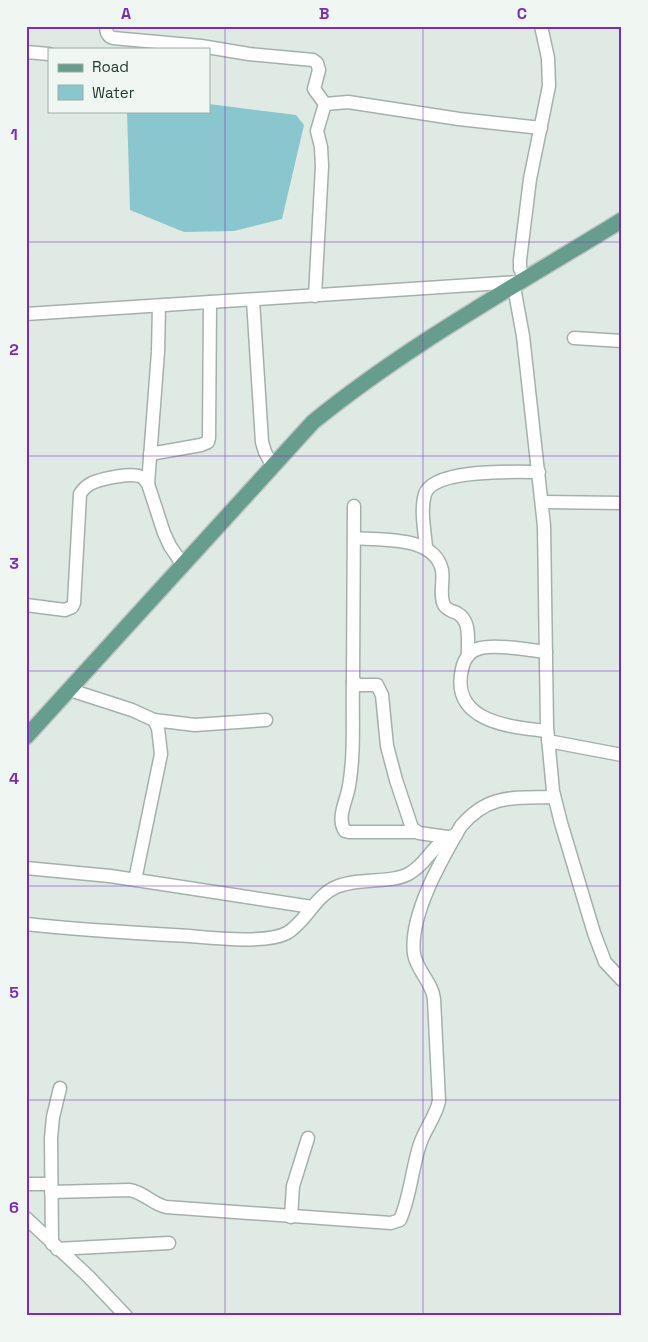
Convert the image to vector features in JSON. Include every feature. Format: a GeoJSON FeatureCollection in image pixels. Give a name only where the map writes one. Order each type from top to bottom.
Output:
{"type":"FeatureCollection","features":[{"type":"Feature","properties":{"kind":"main road"},"geometry":{"type":"LineString","coordinates":[[28,732],[70,690],[314,422],[394,361],[622,220]]}},
{"type":"Feature","properties":{"kind":"street"},"geometry":{"type":"LineString","coordinates":[[106,26],[107,34],[113,38],[200,46],[249,54],[313,60],[317,63],[319,70],[314,89],[325,104]]}},
{"type":"Feature","properties":{"kind":"street"},"geometry":{"type":"LineString","coordinates":[[541,26],[548,58],[549,86],[530,179],[520,260],[520,283],[523,336],[544,526],[548,736],[554,797],[588,915],[605,962],[622,980]]}},
{"type":"Feature","properties":{"kind":"street"},"geometry":{"type":"LineString","coordinates":[[26,52],[48,54]]}},
{"type":"Feature","properties":{"kind":"street"},"geometry":{"type":"LineString","coordinates":[[325,104],[348,102],[468,120],[541,128]]}},
{"type":"Feature","properties":{"kind":"street"},"geometry":{"type":"LineString","coordinates":[[315,296],[322,166],[321,147],[317,131],[325,104]]}},
{"type":"Feature","properties":{"kind":"street"},"geometry":{"type":"LineString","coordinates":[[26,314],[520,283]]}},
{"type":"Feature","properties":{"kind":"street"},"geometry":{"type":"LineString","coordinates":[[253,300],[262,442],[264,452],[272,466]]}},
{"type":"Feature","properties":{"kind":"street"},"geometry":{"type":"LineString","coordinates":[[150,454],[201,446],[208,442],[210,302]]}},
{"type":"Feature","properties":{"kind":"street"},"geometry":{"type":"LineString","coordinates":[[159,306],[158,352],[148,484],[164,533],[182,565]]}},
{"type":"Feature","properties":{"kind":"street"},"geometry":{"type":"LineString","coordinates":[[574,338],[622,341]]}},
{"type":"Feature","properties":{"kind":"street"},"geometry":{"type":"LineString","coordinates":[[426,548],[424,503],[426,491],[434,483],[465,475],[539,472]]}},
{"type":"Feature","properties":{"kind":"street"},"geometry":{"type":"LineString","coordinates":[[26,605],[65,610],[72,607],[74,603],[80,494],[84,488],[92,483],[125,475],[137,475],[142,477],[148,484]]}},
{"type":"Feature","properties":{"kind":"street"},"geometry":{"type":"LineString","coordinates":[[542,502],[622,502]]}},
{"type":"Feature","properties":{"kind":"street"},"geometry":{"type":"LineString","coordinates":[[354,506],[352,766],[342,816],[343,827],[345,831],[350,832],[415,832],[451,836]]}},
{"type":"Feature","properties":{"kind":"street"},"geometry":{"type":"LineString","coordinates":[[354,538],[413,543],[426,548],[432,553],[442,572],[444,604],[447,609],[459,614],[466,622],[468,656]]}},
{"type":"Feature","properties":{"kind":"street"},"geometry":{"type":"LineString","coordinates":[[546,652],[484,647],[474,650],[463,664],[459,682],[461,694],[466,703],[490,721],[622,755]]}},
{"type":"Feature","properties":{"kind":"street"},"geometry":{"type":"LineString","coordinates":[[353,681],[356,684],[377,685],[380,689],[387,746],[409,822],[415,832]]}},
{"type":"Feature","properties":{"kind":"street"},"geometry":{"type":"LineString","coordinates":[[70,690],[132,710],[154,720],[195,725],[266,720]]}},
{"type":"Feature","properties":{"kind":"street"},"geometry":{"type":"LineString","coordinates":[[135,880],[161,754],[158,728],[154,720]]}},
{"type":"Feature","properties":{"kind":"street"},"geometry":{"type":"LineString","coordinates":[[26,924],[100,931],[262,939],[276,937],[288,932],[325,894],[334,888],[349,882],[396,878],[408,875],[418,868],[466,820],[489,802],[516,798],[554,797]]}},
{"type":"Feature","properties":{"kind":"street"},"geometry":{"type":"LineString","coordinates":[[26,1184],[51,1188],[135,1191],[160,1206],[166,1207],[391,1223],[400,1220],[415,1161],[426,1128],[436,1112],[439,1101],[434,999],[432,988],[419,969],[414,954],[414,941],[417,922],[451,836]]}},
{"type":"Feature","properties":{"kind":"street"},"geometry":{"type":"LineString","coordinates":[[26,868],[135,880],[312,907]]}},
{"type":"Feature","properties":{"kind":"street"},"geometry":{"type":"LineString","coordinates":[[55,1246],[51,1188],[51,1138],[53,1117],[60,1088]]}},
{"type":"Feature","properties":{"kind":"street"},"geometry":{"type":"LineString","coordinates":[[291,1217],[295,1180],[308,1138]]}},
{"type":"Feature","properties":{"kind":"street"},"geometry":{"type":"LineString","coordinates":[[26,1218],[88,1276],[126,1316]]}},
{"type":"Feature","properties":{"kind":"street"},"geometry":{"type":"LineString","coordinates":[[55,1246],[169,1243]]}},
{"type":"Feature","properties":{"kind":"water"},"geometry":{"type":"Polygon","coordinates":[[[210,104],[296,115],[304,125],[282,219],[234,231],[184,232],[130,210],[127,112],[210,112],[210,104]]]}}]}
